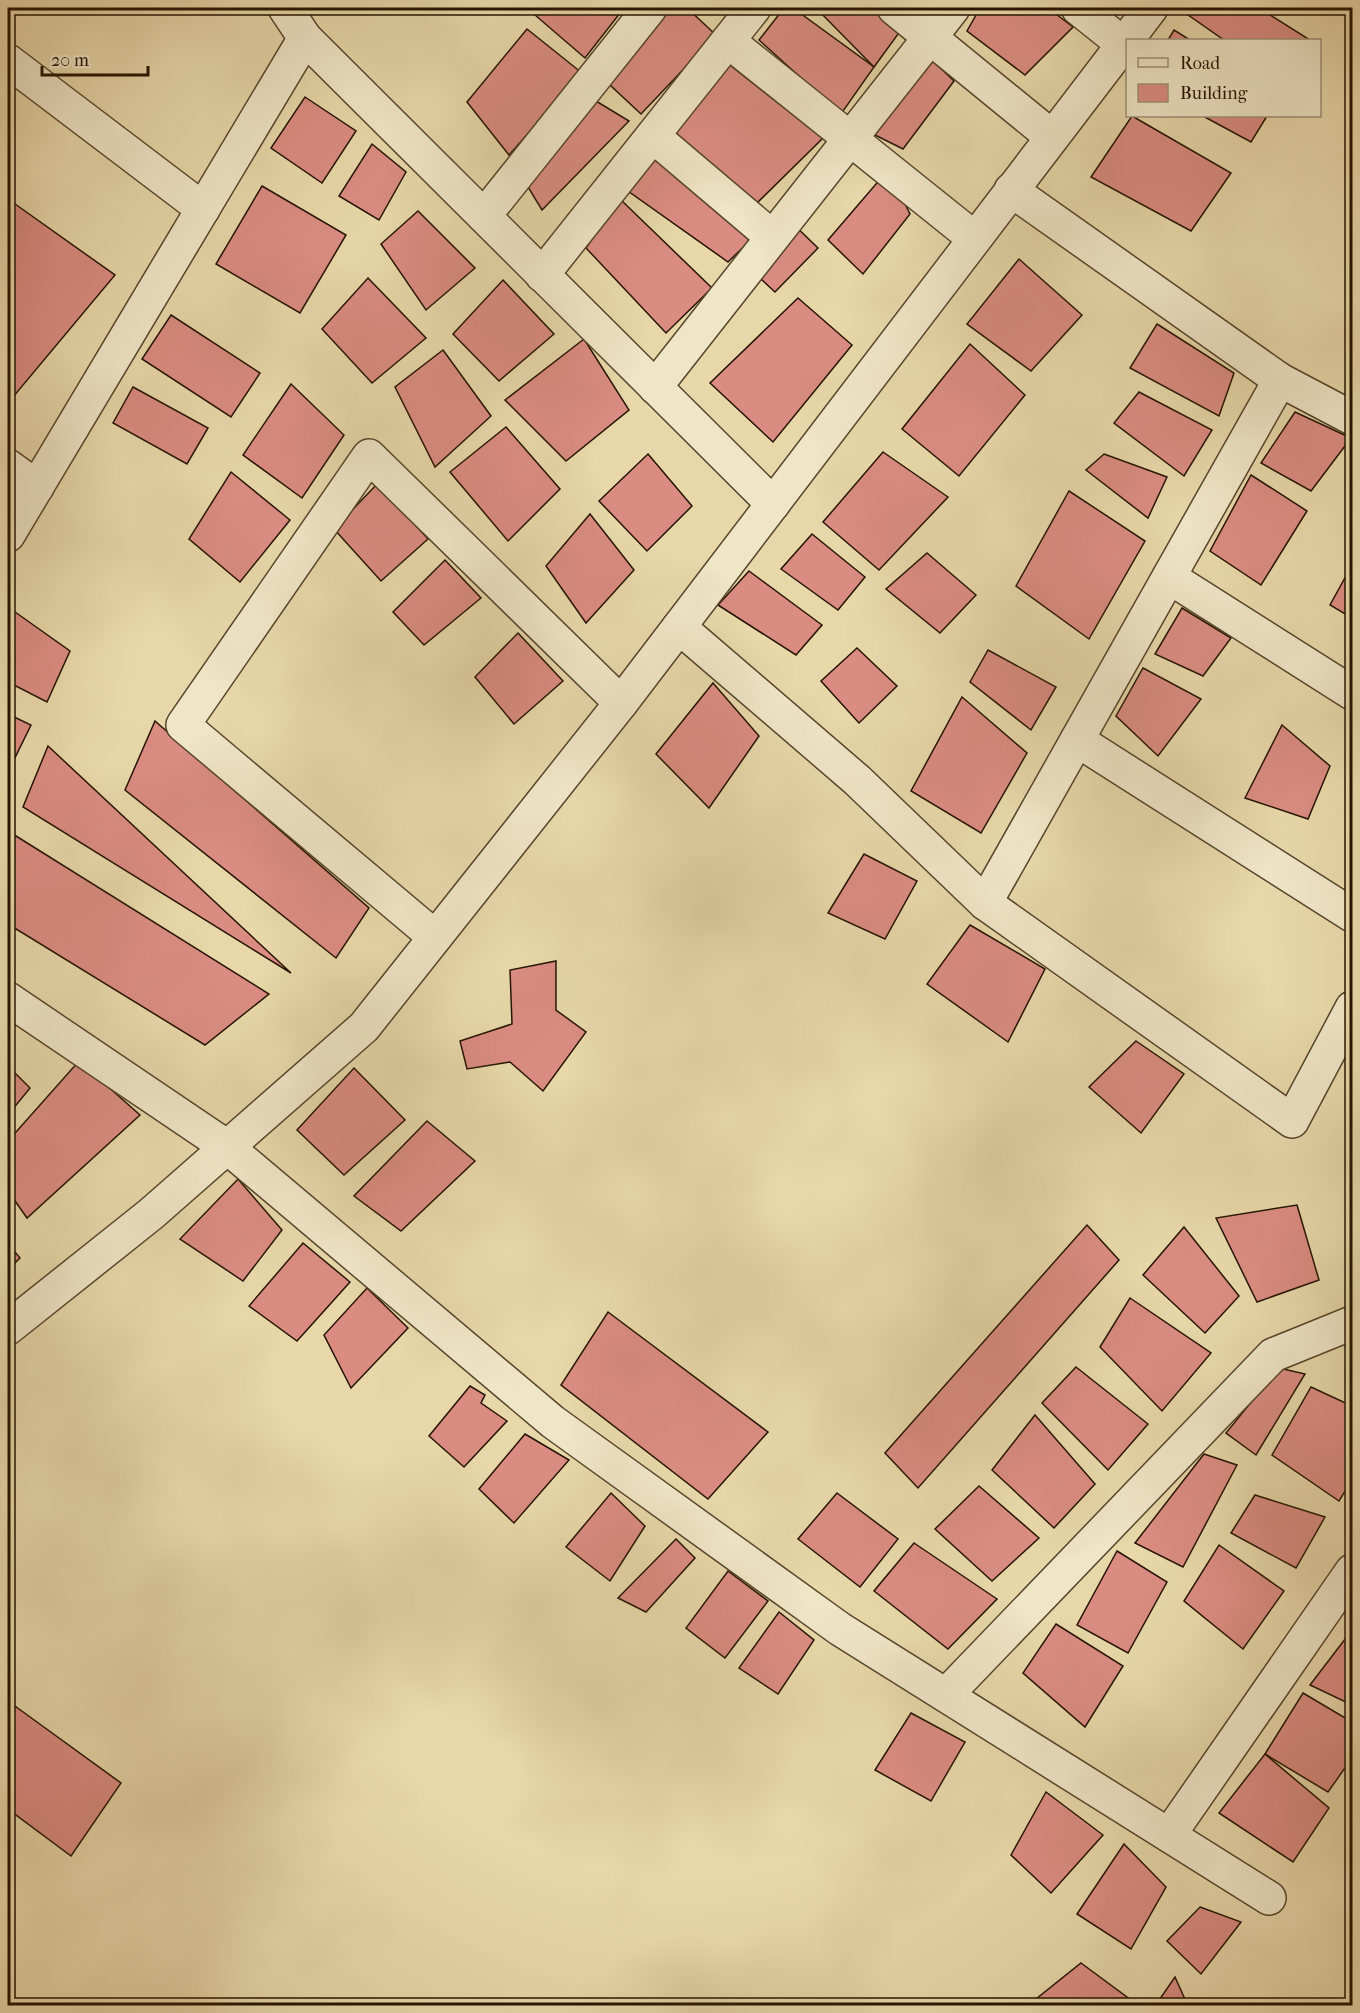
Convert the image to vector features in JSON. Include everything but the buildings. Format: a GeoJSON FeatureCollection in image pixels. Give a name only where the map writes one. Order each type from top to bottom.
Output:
{"type":"FeatureCollection","features":[{"type":"Feature","properties":{"kind":"street"},"geometry":{"type":"LineString","coordinates":[[285,8],[305,38],[773,504]]}},
{"type":"Feature","properties":{"kind":"street"},"geometry":{"type":"LineString","coordinates":[[484,216],[650,8]]}},
{"type":"Feature","properties":{"kind":"street"},"geometry":{"type":"LineString","coordinates":[[542,275],[754,8]]}},
{"type":"Feature","properties":{"kind":"street"},"geometry":{"type":"LineString","coordinates":[[894,8],[1052,137]]}},
{"type":"Feature","properties":{"kind":"street"},"geometry":{"type":"LineString","coordinates":[[655,387],[953,8]]}},
{"type":"Feature","properties":{"kind":"street"},"geometry":{"type":"LineString","coordinates":[[1078,8],[1123,44]]}},
{"type":"Feature","properties":{"kind":"street"},"geometry":{"type":"LineString","coordinates":[[1127,39],[1150,8]]}},
{"type":"Feature","properties":{"kind":"street"},"geometry":{"type":"LineString","coordinates":[[8,535],[305,38]]}},
{"type":"Feature","properties":{"kind":"street"},"geometry":{"type":"LineString","coordinates":[[8,1328],[151,1214],[364,1027],[621,703],[1126,40]]}},
{"type":"Feature","properties":{"kind":"street"},"geometry":{"type":"LineString","coordinates":[[728,41],[974,238]]}},
{"type":"Feature","properties":{"kind":"street"},"geometry":{"type":"LineString","coordinates":[[8,61],[203,209]]}},
{"type":"Feature","properties":{"kind":"street"},"geometry":{"type":"LineString","coordinates":[[653,136],[772,237]]}},
{"type":"Feature","properties":{"kind":"street"},"geometry":{"type":"LineString","coordinates":[[1011,190],[1280,380],[1353,418]]}},
{"type":"Feature","properties":{"kind":"street"},"geometry":{"type":"LineString","coordinates":[[985,903],[1280,380]]}},
{"type":"Feature","properties":{"kind":"street"},"geometry":{"type":"LineString","coordinates":[[435,938],[183,725],[369,456],[621,703]]}},
{"type":"Feature","properties":{"kind":"street"},"geometry":{"type":"LineString","coordinates":[[8,466],[37,487]]}},
{"type":"Feature","properties":{"kind":"street"},"geometry":{"type":"LineString","coordinates":[[1169,577],[1353,693]]}},
{"type":"Feature","properties":{"kind":"street"},"geometry":{"type":"LineString","coordinates":[[679,627],[857,780],[985,903],[1292,1121],[1353,1008]]}},
{"type":"Feature","properties":{"kind":"street"},"geometry":{"type":"LineString","coordinates":[[1077,740],[1353,915]]}},
{"type":"Feature","properties":{"kind":"street"},"geometry":{"type":"LineString","coordinates":[[8,999],[227,1147],[553,1422],[840,1629],[1269,1898]]}},
{"type":"Feature","properties":{"kind":"street"},"geometry":{"type":"LineString","coordinates":[[946,1695],[1274,1355],[1353,1323]]}},
{"type":"Feature","properties":{"kind":"street"},"geometry":{"type":"LineString","coordinates":[[1169,1835],[1353,1570]]}}]}
